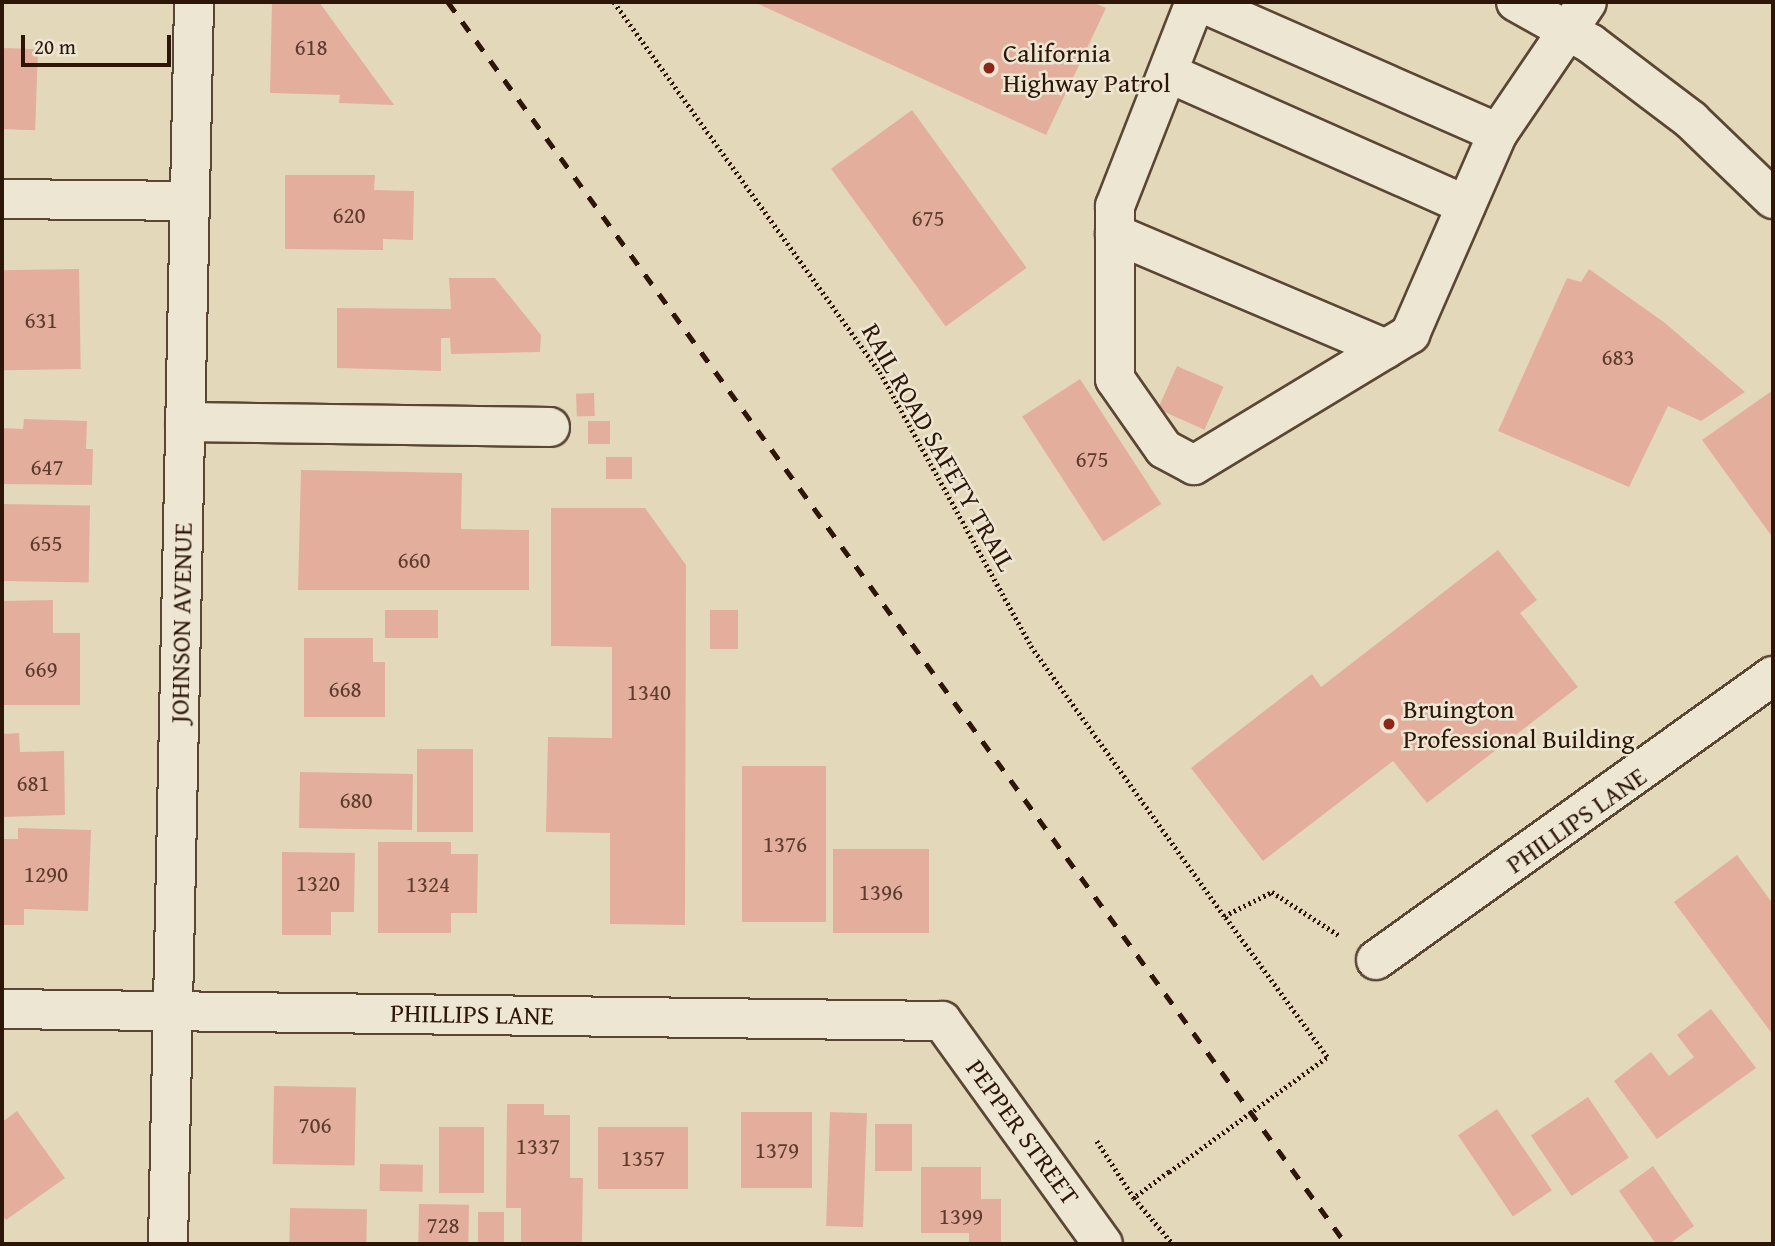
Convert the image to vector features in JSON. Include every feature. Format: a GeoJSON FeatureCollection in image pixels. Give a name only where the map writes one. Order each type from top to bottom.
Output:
{"type":"FeatureCollection","features":[{"type":"Feature","properties":{"kind":"street","name":"JOHNSON AVENUE"},"geometry":{"type":"LineString","coordinates":[[168,1244],[194,2]]}},
{"type":"Feature","properties":{"kind":"street"},"geometry":{"type":"LineString","coordinates":[[1498,133],[1197,2],[1115,206],[1115,379],[1164,449],[1194,465],[1410,334],[1498,133],[1579,17]]}},
{"type":"Feature","properties":{"kind":"street"},"geometry":{"type":"LineString","coordinates":[[1516,2],[1579,17],[1773,199]]}},
{"type":"Feature","properties":{"kind":"street"},"geometry":{"type":"LineString","coordinates":[[1168,73],[1466,205]]}},
{"type":"Feature","properties":{"kind":"street"},"geometry":{"type":"LineString","coordinates":[[2,199],[190,201]]}},
{"type":"Feature","properties":{"kind":"street"},"geometry":{"type":"LineString","coordinates":[[1115,234],[1386,349]]}},
{"type":"Feature","properties":{"kind":"street"},"geometry":{"type":"LineString","coordinates":[[185,422],[550,427]]}},
{"type":"Feature","properties":{"kind":"street","name":"PHILLIPS LANE"},"geometry":{"type":"LineString","coordinates":[[1376,960],[1773,676]]}},
{"type":"Feature","properties":{"kind":"street","name":"PHILLIPS LANE"},"geometry":{"type":"LineString","coordinates":[[2,1009],[942,1021]]}},
{"type":"Feature","properties":{"kind":"street","name":"PEPPER STREET"},"geometry":{"type":"LineString","coordinates":[[942,1021],[1103,1244]]}},
{"type":"Feature","properties":{"kind":"path","name":"RAIL ROAD SAFETY TRAIL"},"geometry":{"type":"LineString","coordinates":[[614,2],[880,372],[1031,646],[1327,1056],[1134,1198]]}},
{"type":"Feature","properties":{"kind":"path"},"geometry":{"type":"LineString","coordinates":[[1224,916],[1272,892],[1376,960]]}},
{"type":"Feature","properties":{"kind":"path"},"geometry":{"type":"LineString","coordinates":[[1097,1142],[1134,1198],[1173,1244]]}},
{"type":"Feature","properties":{"kind":"building"},"geometry":{"type":"Polygon","coordinates":[[[272,2],[319,2],[394,105],[339,103],[340,95],[270,93],[272,2]]]}},
{"type":"Feature","properties":{"kind":"building","name":"California Highway Patrol"},"geometry":{"type":"Polygon","coordinates":[[[754,2],[1092,2],[1106,8],[1046,135],[754,2]]]}},
{"type":"Feature","properties":{"kind":"building"},"geometry":{"type":"Polygon","coordinates":[[[2,48],[38,49],[35,130],[2,129],[2,48]]]}},
{"type":"Feature","properties":{"kind":"building"},"geometry":{"type":"Polygon","coordinates":[[[912,110],[1027,268],[946,327],[831,169],[912,110]]]}},
{"type":"Feature","properties":{"kind":"building"},"geometry":{"type":"Polygon","coordinates":[[[285,175],[375,175],[374,190],[414,191],[413,240],[383,239],[383,250],[285,249],[285,175]]]}},
{"type":"Feature","properties":{"kind":"building"},"geometry":{"type":"Polygon","coordinates":[[[79,269],[81,369],[4,370],[2,270],[79,269]]]}},
{"type":"Feature","properties":{"kind":"building"},"geometry":{"type":"Polygon","coordinates":[[[1589,269],[1665,323],[1745,392],[1701,421],[1668,406],[1629,487],[1498,431],[1567,278],[1581,282],[1589,269]]]}},
{"type":"Feature","properties":{"kind":"building"},"geometry":{"type":"Polygon","coordinates":[[[449,278],[495,278],[541,335],[540,352],[451,354],[450,338],[441,338],[441,371],[337,368],[337,308],[451,309],[449,278]]]}},
{"type":"Feature","properties":{"kind":"building"},"geometry":{"type":"Polygon","coordinates":[[[1177,366],[1224,387],[1204,430],[1158,409],[1177,366]]]}},
{"type":"Feature","properties":{"kind":"building"},"geometry":{"type":"Polygon","coordinates":[[[1080,379],[1161,504],[1103,542],[1022,417],[1080,379]]]}},
{"type":"Feature","properties":{"kind":"building"},"geometry":{"type":"Polygon","coordinates":[[[1773,390],[1773,538],[1702,440],[1773,390]]]}},
{"type":"Feature","properties":{"kind":"building"},"geometry":{"type":"Polygon","coordinates":[[[594,393],[595,416],[577,417],[576,394],[594,393]]]}},
{"type":"Feature","properties":{"kind":"building"},"geometry":{"type":"Polygon","coordinates":[[[24,419],[87,421],[86,449],[93,449],[92,485],[2,484],[2,428],[23,429],[24,419]]]}},
{"type":"Feature","properties":{"kind":"building"},"geometry":{"type":"Polygon","coordinates":[[[588,421],[610,421],[610,444],[588,444],[588,421]]]}},
{"type":"Feature","properties":{"kind":"building"},"geometry":{"type":"Polygon","coordinates":[[[606,457],[632,457],[632,479],[606,479],[606,457]]]}},
{"type":"Feature","properties":{"kind":"building"},"geometry":{"type":"Polygon","coordinates":[[[301,470],[462,473],[461,529],[529,530],[529,590],[298,590],[301,470]]]}},
{"type":"Feature","properties":{"kind":"building"},"geometry":{"type":"Polygon","coordinates":[[[2,504],[90,506],[89,583],[2,581],[2,504]]]}},
{"type":"Feature","properties":{"kind":"building"},"geometry":{"type":"Polygon","coordinates":[[[551,508],[645,508],[686,565],[685,925],[610,924],[610,833],[546,832],[548,737],[612,738],[612,647],[551,646],[551,508]]]}},
{"type":"Feature","properties":{"kind":"building","name":"Bruington Professional Building"},"geometry":{"type":"Polygon","coordinates":[[[1498,550],[1537,600],[1520,613],[1578,687],[1427,803],[1393,761],[1263,861],[1191,768],[1312,674],[1321,687],[1498,550]]]}},
{"type":"Feature","properties":{"kind":"building"},"geometry":{"type":"Polygon","coordinates":[[[53,600],[53,633],[80,633],[80,705],[2,705],[2,601],[53,600]]]}},
{"type":"Feature","properties":{"kind":"building"},"geometry":{"type":"Polygon","coordinates":[[[385,610],[438,610],[438,638],[385,638],[385,610]]]}},
{"type":"Feature","properties":{"kind":"building"},"geometry":{"type":"Polygon","coordinates":[[[710,610],[738,610],[738,649],[710,649],[710,610]]]}},
{"type":"Feature","properties":{"kind":"building"},"geometry":{"type":"Polygon","coordinates":[[[304,638],[373,638],[373,662],[385,662],[385,717],[304,717],[304,638]]]}},
{"type":"Feature","properties":{"kind":"building"},"geometry":{"type":"Polygon","coordinates":[[[19,733],[20,752],[64,751],[65,815],[2,817],[2,734],[19,733]]]}},
{"type":"Feature","properties":{"kind":"building"},"geometry":{"type":"Polygon","coordinates":[[[417,749],[473,749],[473,832],[417,832],[417,749]]]}},
{"type":"Feature","properties":{"kind":"building"},"geometry":{"type":"Polygon","coordinates":[[[742,766],[826,766],[826,922],[742,922],[742,766]]]}},
{"type":"Feature","properties":{"kind":"building"},"geometry":{"type":"Polygon","coordinates":[[[300,772],[413,774],[412,830],[299,828],[300,772]]]}},
{"type":"Feature","properties":{"kind":"building"},"geometry":{"type":"Polygon","coordinates":[[[18,828],[91,830],[88,911],[24,909],[24,925],[2,925],[2,839],[18,839],[18,828]]]}},
{"type":"Feature","properties":{"kind":"building"},"geometry":{"type":"Polygon","coordinates":[[[378,842],[451,842],[451,854],[478,854],[477,913],[451,913],[451,933],[378,933],[378,842]]]}},
{"type":"Feature","properties":{"kind":"building"},"geometry":{"type":"Polygon","coordinates":[[[833,849],[929,849],[929,933],[833,933],[833,849]]]}},
{"type":"Feature","properties":{"kind":"building"},"geometry":{"type":"Polygon","coordinates":[[[282,852],[355,853],[354,912],[331,912],[331,935],[282,935],[282,852]]]}},
{"type":"Feature","properties":{"kind":"building"},"geometry":{"type":"Polygon","coordinates":[[[1737,855],[1773,904],[1773,1035],[1674,902],[1737,855]]]}},
{"type":"Feature","properties":{"kind":"building"},"geometry":{"type":"Polygon","coordinates":[[[1711,1009],[1756,1068],[1657,1139],[1614,1081],[1651,1052],[1669,1076],[1694,1057],[1677,1035],[1711,1009]]]}},
{"type":"Feature","properties":{"kind":"building"},"geometry":{"type":"Polygon","coordinates":[[[274,1086],[356,1087],[355,1165],[273,1164],[274,1086]]]}},
{"type":"Feature","properties":{"kind":"building"},"geometry":{"type":"Polygon","coordinates":[[[1588,1097],[1629,1158],[1572,1196],[1531,1136],[1588,1097]]]}},
{"type":"Feature","properties":{"kind":"building"},"geometry":{"type":"Polygon","coordinates":[[[507,1104],[544,1104],[544,1115],[570,1115],[570,1178],[583,1178],[582,1244],[521,1244],[521,1208],[506,1208],[507,1104]]]}},
{"type":"Feature","properties":{"kind":"building"},"geometry":{"type":"Polygon","coordinates":[[[1497,1109],[1552,1190],[1513,1217],[1458,1135],[1497,1109]]]}},
{"type":"Feature","properties":{"kind":"building"},"geometry":{"type":"Polygon","coordinates":[[[17,1111],[65,1178],[6,1220],[2,1215],[2,1122],[17,1111]]]}},
{"type":"Feature","properties":{"kind":"building"},"geometry":{"type":"Polygon","coordinates":[[[741,1112],[812,1112],[812,1188],[741,1188],[741,1112]]]}},
{"type":"Feature","properties":{"kind":"building"},"geometry":{"type":"Polygon","coordinates":[[[830,1112],[867,1113],[863,1227],[826,1226],[830,1112]]]}},
{"type":"Feature","properties":{"kind":"building"},"geometry":{"type":"Polygon","coordinates":[[[875,1124],[912,1124],[912,1171],[875,1171],[875,1124]]]}},
{"type":"Feature","properties":{"kind":"building"},"geometry":{"type":"Polygon","coordinates":[[[439,1127],[484,1127],[484,1193],[439,1193],[439,1127]]]}},
{"type":"Feature","properties":{"kind":"building"},"geometry":{"type":"Polygon","coordinates":[[[598,1127],[688,1127],[688,1189],[598,1189],[598,1127]]]}},
{"type":"Feature","properties":{"kind":"building"},"geometry":{"type":"Polygon","coordinates":[[[380,1164],[423,1165],[423,1192],[380,1191],[380,1164]]]}},
{"type":"Feature","properties":{"kind":"building"},"geometry":{"type":"Polygon","coordinates":[[[1653,1166],[1694,1226],[1669,1244],[1656,1244],[1619,1191],[1653,1166]]]}},
{"type":"Feature","properties":{"kind":"building"},"geometry":{"type":"Polygon","coordinates":[[[921,1167],[981,1167],[981,1199],[1001,1199],[1001,1244],[969,1244],[969,1233],[921,1233],[921,1167]]]}},
{"type":"Feature","properties":{"kind":"building"},"geometry":{"type":"Polygon","coordinates":[[[419,1204],[469,1205],[468,1244],[418,1244],[419,1204]]]}},
{"type":"Feature","properties":{"kind":"building"},"geometry":{"type":"Polygon","coordinates":[[[290,1208],[367,1209],[366,1244],[289,1244],[290,1208]]]}},
{"type":"Feature","properties":{"kind":"building"},"geometry":{"type":"Polygon","coordinates":[[[478,1212],[504,1212],[504,1244],[478,1244],[478,1212]]]}},
{"type":"Feature","properties":{"kind":"railway"},"geometry":{"type":"LineString","coordinates":[[448,2],[1346,1244]]}},
{"type":"Feature","properties":{"kind":"place","name":"California Highway Patrol"},"geometry":{"type":"Point","coordinates":[989,68]}},
{"type":"Feature","properties":{"kind":"place","name":"Bruington Professional Building"},"geometry":{"type":"Point","coordinates":[1389,724]}}]}
